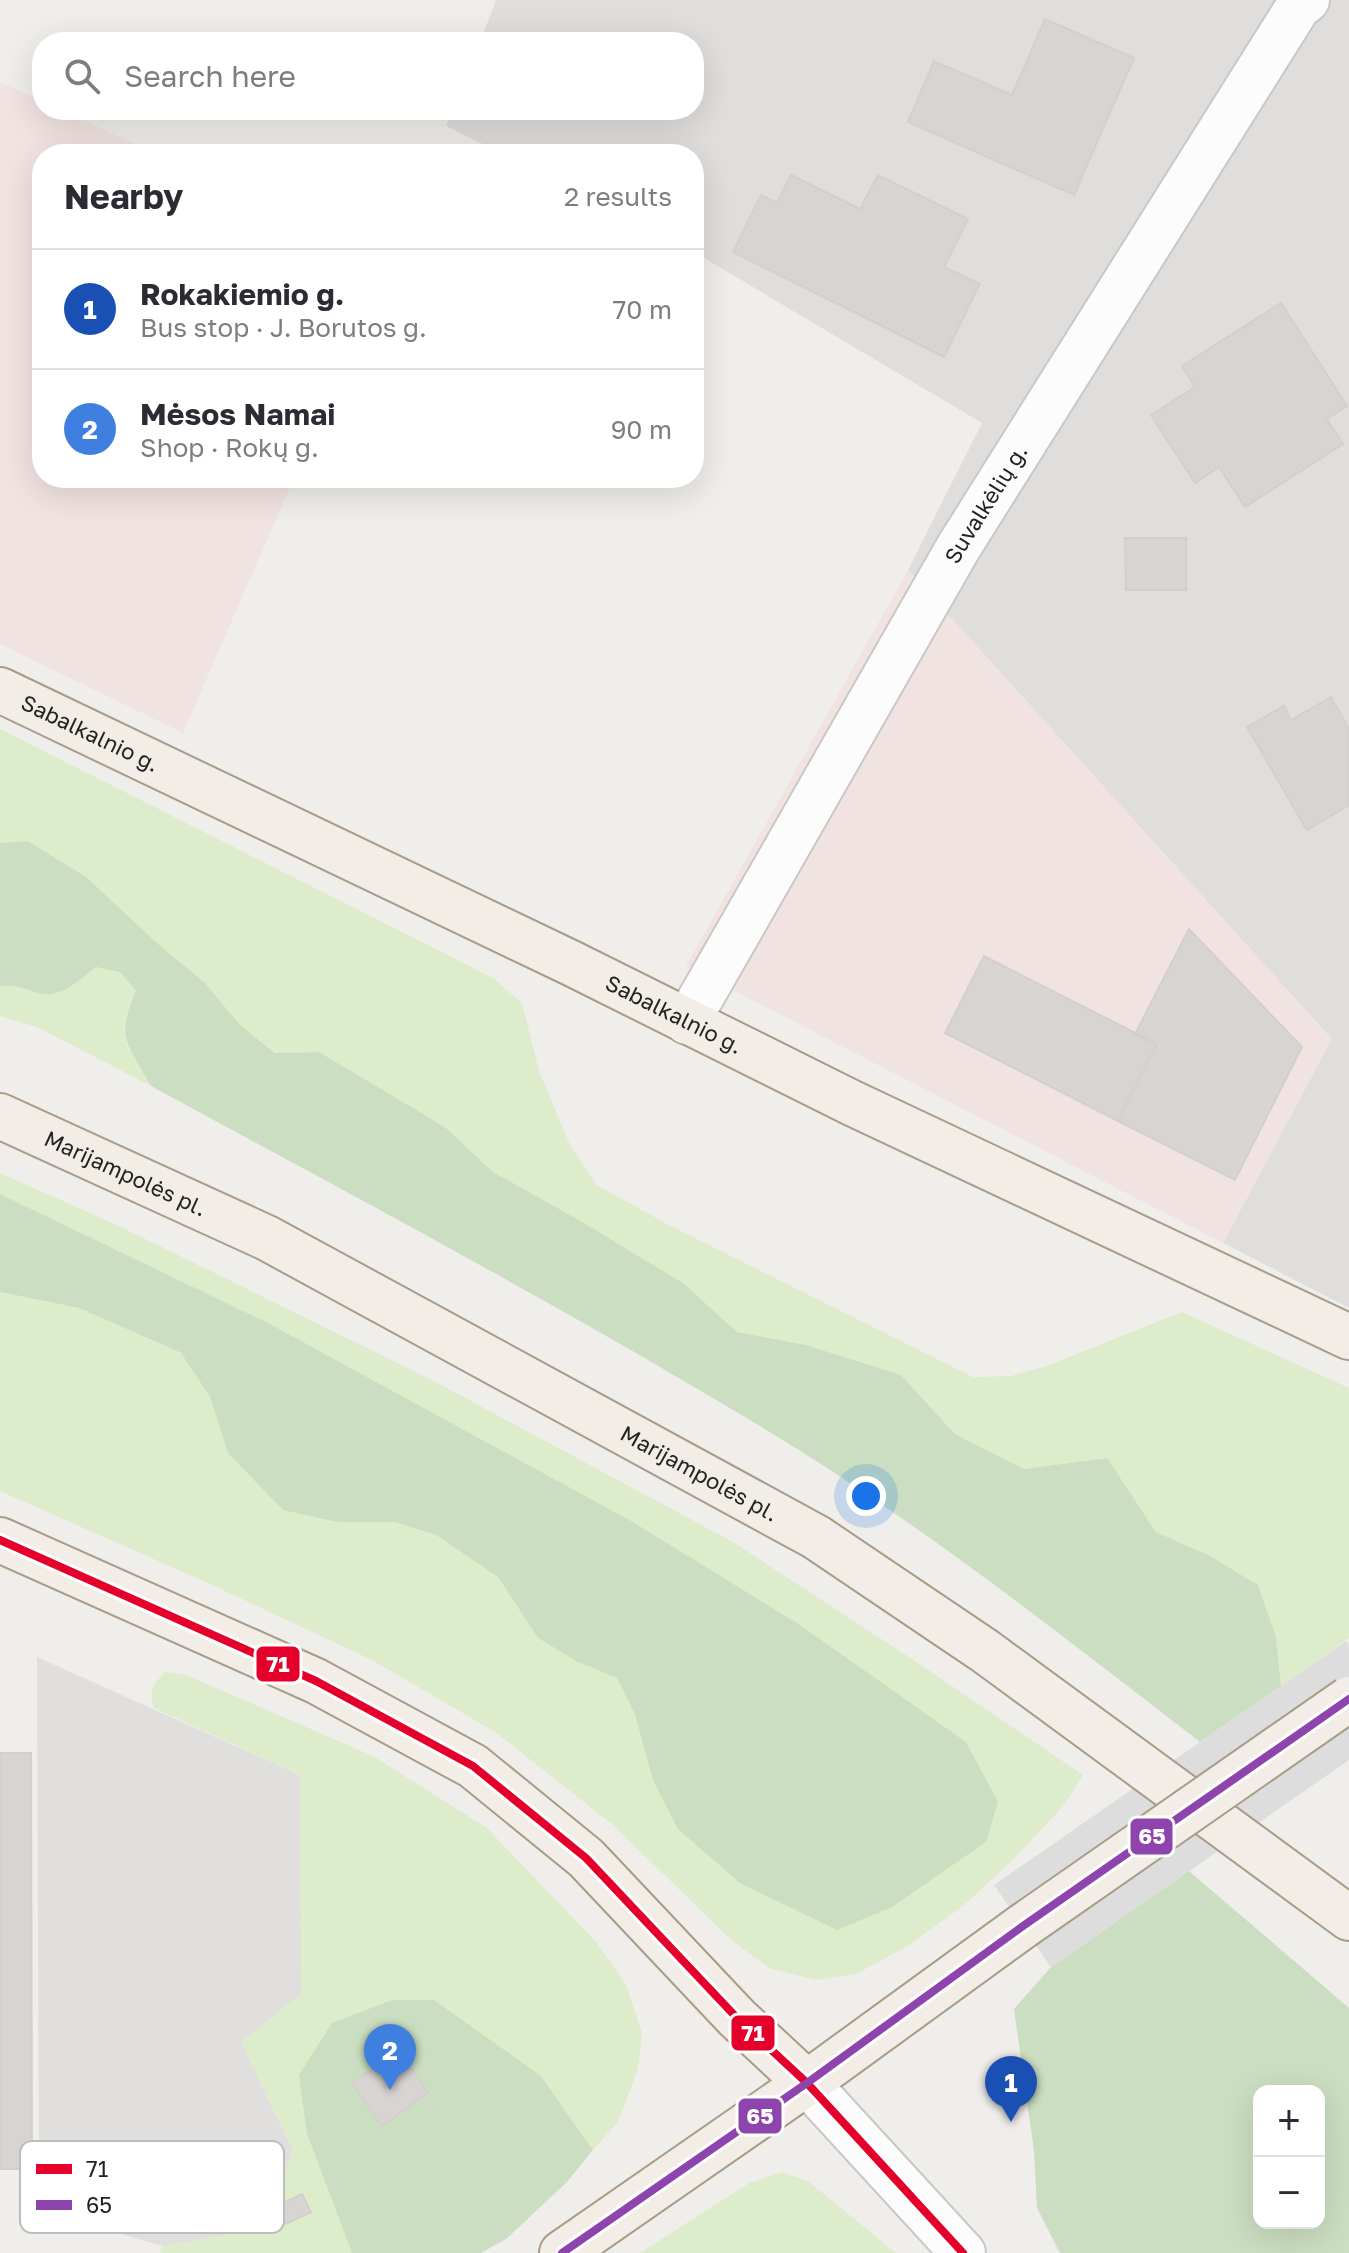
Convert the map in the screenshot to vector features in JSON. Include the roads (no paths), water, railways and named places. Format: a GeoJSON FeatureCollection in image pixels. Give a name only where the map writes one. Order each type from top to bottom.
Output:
{"type":"FeatureCollection","features":[{"type":"Feature","properties":{"kind":"main road","name":"Sabalkalnio g."},"geometry":{"type":"LineString","coordinates":[[0,690],[571,963],[852,1103],[1349,1337]]}},
{"type":"Feature","properties":{"kind":"main road","name":"Marijampolės pl."},"geometry":{"type":"LineString","coordinates":[[0,1116],[267,1238],[816,1537],[985,1651],[1349,1918]]}},
{"type":"Feature","properties":{"kind":"main road"},"geometry":{"type":"LineString","coordinates":[[0,1540],[316,1681],[473,1766],[586,1858],[737,2018],[807,2083]]}},
{"type":"Feature","properties":{"kind":"main road"},"geometry":{"type":"LineString","coordinates":[[562,2253],[1349,1699]]}},
{"type":"Feature","properties":{"kind":"street","name":"Suvalkėlių g."},"geometry":{"type":"LineString","coordinates":[[687,1022],[958,548],[1296,2]]}},
{"type":"Feature","properties":{"kind":"street"},"geometry":{"type":"LineString","coordinates":[[807,2083],[963,2253]]}},
{"type":"Feature","properties":{"kind":"place","name":"Mėsos Namai"},"geometry":{"type":"Point","coordinates":[390,2090]}},
{"type":"Feature","properties":{"kind":"place","name":"Rokakiemio g."},"geometry":{"type":"Point","coordinates":[1011,2122]}}]}
